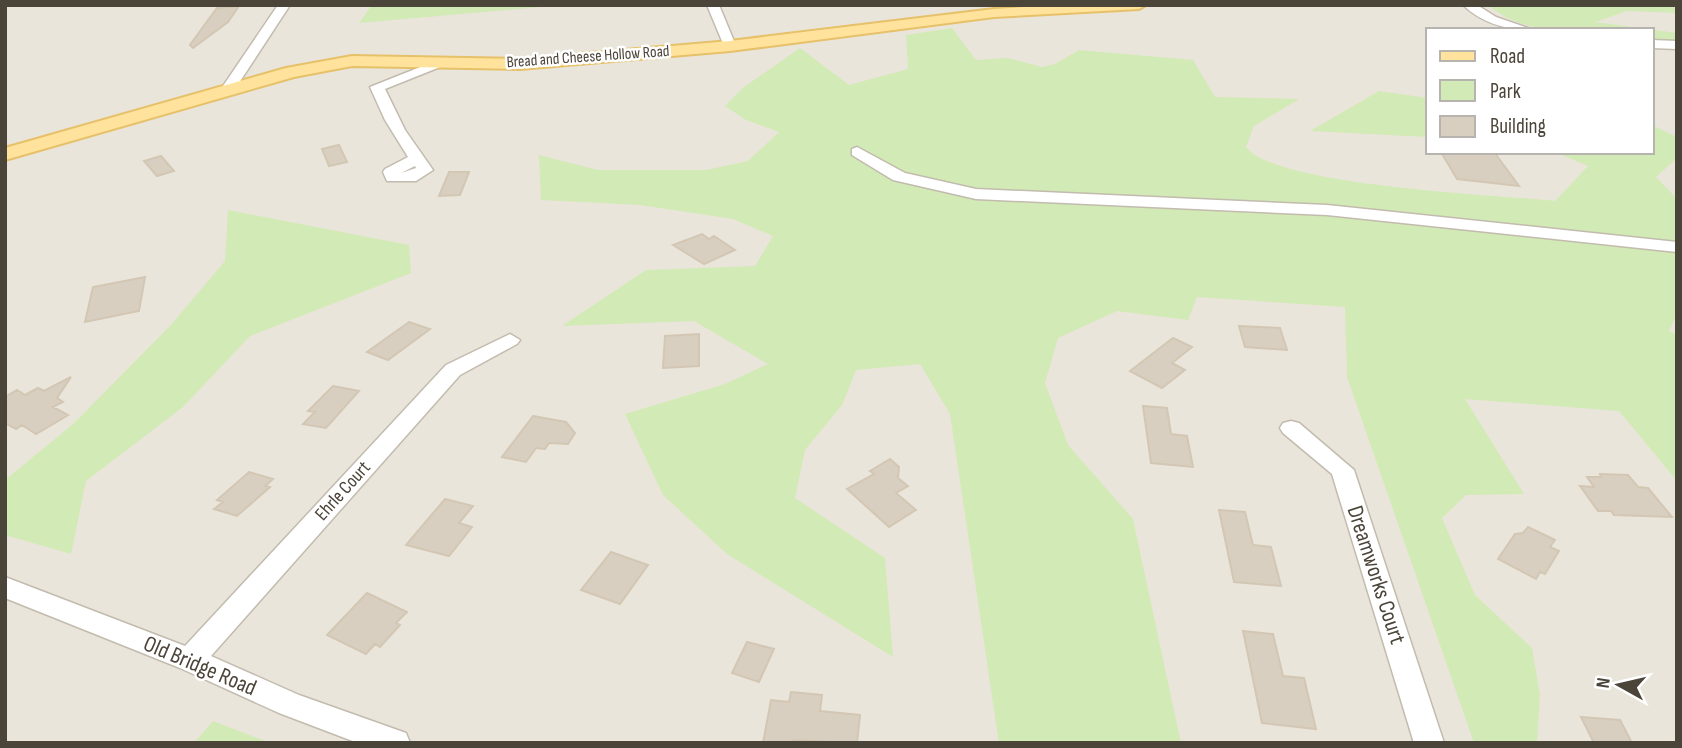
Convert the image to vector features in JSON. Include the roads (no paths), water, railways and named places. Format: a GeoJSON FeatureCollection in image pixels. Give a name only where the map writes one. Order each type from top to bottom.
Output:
{"type":"FeatureCollection","features":[{"type":"Feature","properties":{"kind":"main road","name":"Bread and Cheese Hollow Road"},"geometry":{"type":"LineString","coordinates":[[5,154],[228,89],[292,72],[352,61],[520,64],[730,47],[1011,9],[1139,5]]}},
{"type":"Feature","properties":{"kind":"street"},"geometry":{"type":"LineString","coordinates":[[228,89],[284,5]]}},
{"type":"Feature","properties":{"kind":"street"},"geometry":{"type":"LineString","coordinates":[[713,5],[730,47]]}},
{"type":"Feature","properties":{"kind":"street"},"geometry":{"type":"LineString","coordinates":[[1469,5],[1492,20],[1521,28]]}},
{"type":"Feature","properties":{"kind":"street"},"geometry":{"type":"LineString","coordinates":[[1654,44],[1677,45]]}},
{"type":"Feature","properties":{"kind":"street"},"geometry":{"type":"LineString","coordinates":[[417,159],[391,123],[377,87],[448,61]]}},
{"type":"Feature","properties":{"kind":"street"},"geometry":{"type":"LineString","coordinates":[[857,152],[880,171],[922,185],[976,194],[1327,210],[1677,247]]}},
{"type":"Feature","properties":{"kind":"street","name":"Ehrle Court"},"geometry":{"type":"LineString","coordinates":[[190,660],[453,370],[510,340]]}},
{"type":"Feature","properties":{"kind":"street","name":"Dreamworks Court"},"geometry":{"type":"LineString","coordinates":[[1291,428],[1342,470],[1429,743]]}},
{"type":"Feature","properties":{"kind":"street","name":"Old Bridge Road"},"geometry":{"type":"LineString","coordinates":[[5,587],[190,660],[289,704],[395,743]]}}]}
